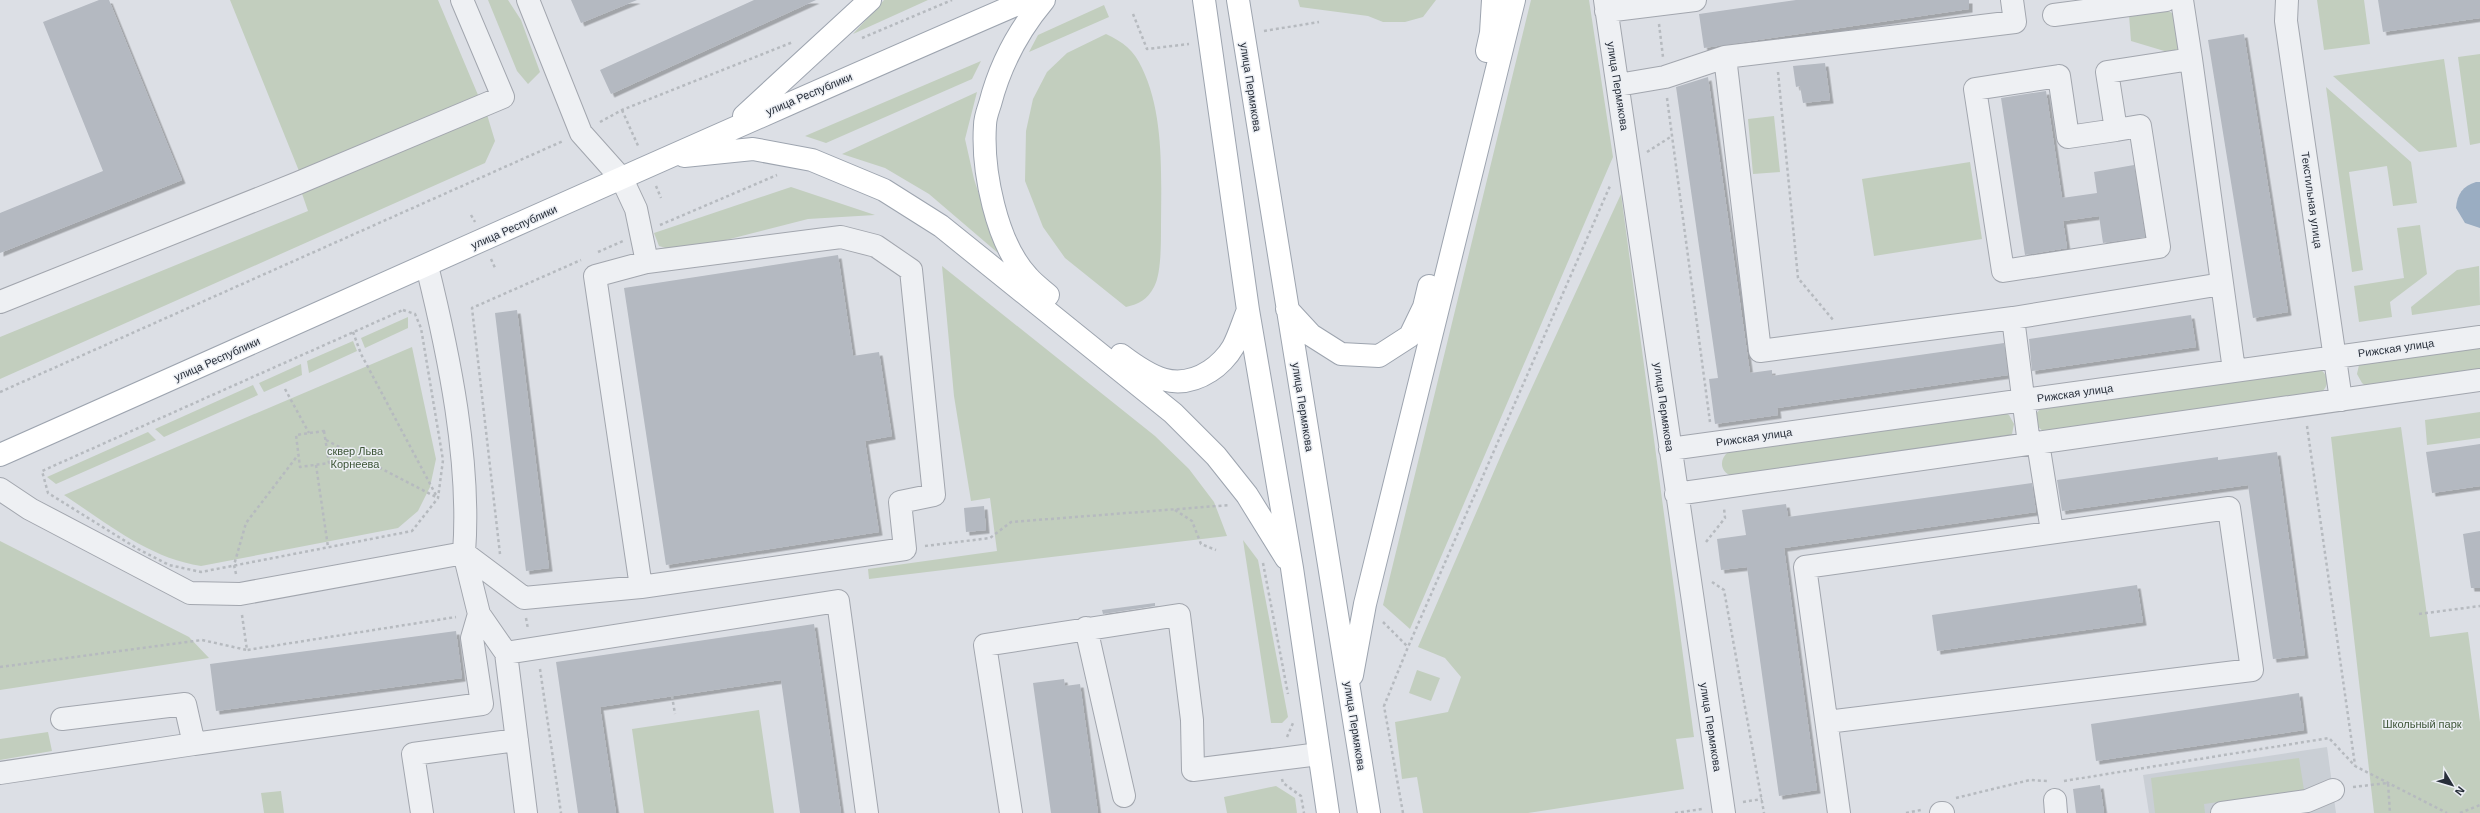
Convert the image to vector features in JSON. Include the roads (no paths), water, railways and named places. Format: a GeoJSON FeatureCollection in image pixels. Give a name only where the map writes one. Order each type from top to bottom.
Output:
{"type":"FeatureCollection","features":[{"type":"Feature","properties":{"kind":"main road"},"geometry":{"type":"LineString","coordinates":[[730,128],[870,0]]}},
{"type":"Feature","properties":{"kind":"main road","name":"улица Республики"},"geometry":{"type":"LineString","coordinates":[[0,455],[622,179],[730,128],[1027,0]]}},
{"type":"Feature","properties":{"kind":"main road"},"geometry":{"type":"LineString","coordinates":[[1044,0],[1026,21],[996,77],[985,124],[988,178],[1001,228],[1014,256],[1027,277],[1064,310],[1135,366],[1159,379],[1180,383],[1199,378],[1216,367],[1233,348],[1248,310]]}},
{"type":"Feature","properties":{"kind":"main road"},"geometry":{"type":"LineString","coordinates":[[1204,0],[1248,310],[1292,568],[1328,813]]}},
{"type":"Feature","properties":{"kind":"main road","name":"улица Пермякова"},"geometry":{"type":"LineString","coordinates":[[1238,0],[1369,813]]}},
{"type":"Feature","properties":{"kind":"main road"},"geometry":{"type":"LineString","coordinates":[[1287,309],[1311,335],[1341,354],[1379,356],[1410,336],[1424,307],[1476,97],[1491,33],[1493,0]]}},
{"type":"Feature","properties":{"kind":"main road"},"geometry":{"type":"LineString","coordinates":[[1349,690],[1365,604],[1514,0]]}},
{"type":"Feature","properties":{"kind":"main road"},"geometry":{"type":"LineString","coordinates":[[669,157],[752,150],[812,160],[884,190],[941,226],[1173,413],[1216,456],[1247,495],[1292,568]]}},
{"type":"Feature","properties":{"kind":"street"},"geometry":{"type":"LineString","coordinates":[[0,302],[298,183],[503,97],[462,0]]}},
{"type":"Feature","properties":{"kind":"street"},"geometry":{"type":"LineString","coordinates":[[528,0],[581,133],[622,179],[636,209],[647,262]]}},
{"type":"Feature","properties":{"kind":"street"},"geometry":{"type":"LineString","coordinates":[[1606,5],[1665,4],[1695,0]]}},
{"type":"Feature","properties":{"kind":"street"},"geometry":{"type":"LineString","coordinates":[[1618,85],[1665,77],[1725,57],[2015,22],[2012,0]]}},
{"type":"Feature","properties":{"kind":"street"},"geometry":{"type":"LineString","coordinates":[[2054,15],[2166,0]]}},
{"type":"Feature","properties":{"kind":"street"},"geometry":{"type":"LineString","coordinates":[[2182,0],[2192,59],[2234,370]]}},
{"type":"Feature","properties":{"kind":"street","name":"Текстильная улица"},"geometry":{"type":"LineString","coordinates":[[2287,0],[2286,21],[2341,400]]}},
{"type":"Feature","properties":{"kind":"street","name":"улица Пермякова"},"geometry":{"type":"LineString","coordinates":[[1606,5],[1630,162],[1676,494],[1724,813]]}},
{"type":"Feature","properties":{"kind":"street"},"geometry":{"type":"LineString","coordinates":[[1725,57],[1760,351],[2012,318],[2222,284]]}},
{"type":"Feature","properties":{"kind":"street"},"geometry":{"type":"LineString","coordinates":[[2116,130],[2107,72],[2192,59]]}},
{"type":"Feature","properties":{"kind":"street"},"geometry":{"type":"LineString","coordinates":[[2059,76],[2068,137],[2116,130],[2140,126],[2159,247],[2003,271],[1975,89],[2059,76]]}},
{"type":"Feature","properties":{"kind":"street"},"geometry":{"type":"LineString","coordinates":[[0,489],[30,509],[190,593],[240,594],[464,553],[524,598],[641,587],[905,549],[900,502],[934,495],[911,270],[876,246],[841,238],[647,262],[595,276],[641,587]]}},
{"type":"Feature","properties":{"kind":"street"},"geometry":{"type":"LineString","coordinates":[[427,266],[440,320],[462,454],[465,503],[464,553],[479,614],[506,653],[526,813]]}},
{"type":"Feature","properties":{"kind":"street"},"geometry":{"type":"LineString","coordinates":[[2012,318],[2022,400],[2052,531]]}},
{"type":"Feature","properties":{"kind":"street","name":"Рижская улица"},"geometry":{"type":"LineString","coordinates":[[1670,449],[2480,337]]}},
{"type":"Feature","properties":{"kind":"street"},"geometry":{"type":"LineString","coordinates":[[1676,494],[2480,380]]}},
{"type":"Feature","properties":{"kind":"street"},"geometry":{"type":"LineString","coordinates":[[1827,722],[2252,670],[2229,508],[2052,531],[1805,567],[1839,813]]}},
{"type":"Feature","properties":{"kind":"street"},"geometry":{"type":"LineString","coordinates":[[506,653],[838,601],[867,813]]}},
{"type":"Feature","properties":{"kind":"street"},"geometry":{"type":"LineString","coordinates":[[0,773],[194,744],[482,704],[472,638],[479,614]]}},
{"type":"Feature","properties":{"kind":"street"},"geometry":{"type":"LineString","coordinates":[[1011,813],[985,644],[1179,615],[1192,720],[1192,770],[1319,754]]}},
{"type":"Feature","properties":{"kind":"street"},"geometry":{"type":"LineString","coordinates":[[1086,628],[1124,796]]}},
{"type":"Feature","properties":{"kind":"street"},"geometry":{"type":"LineString","coordinates":[[62,719],[184,704],[194,744]]}},
{"type":"Feature","properties":{"kind":"street"},"geometry":{"type":"LineString","coordinates":[[422,813],[413,754],[517,740]]}},
{"type":"Feature","properties":{"kind":"street"},"geometry":{"type":"LineString","coordinates":[[2222,813],[2308,807],[2333,790]]}},
{"type":"Feature","properties":{"kind":"water"},"geometry":{"type":"Polygon","coordinates":[[[2476,182],[2480,182],[2480,228],[2465,223],[2456,208],[2459,195],[2464,188],[2476,182]]]}},
{"type":"Feature","properties":{"kind":"park label","name":"сквер Льва Корнеева"},"geometry":{"type":"Point","coordinates":[355,457]}},
{"type":"Feature","properties":{"kind":"park label","name":"Школьный парк"},"geometry":{"type":"Point","coordinates":[2422,724]}}]}
